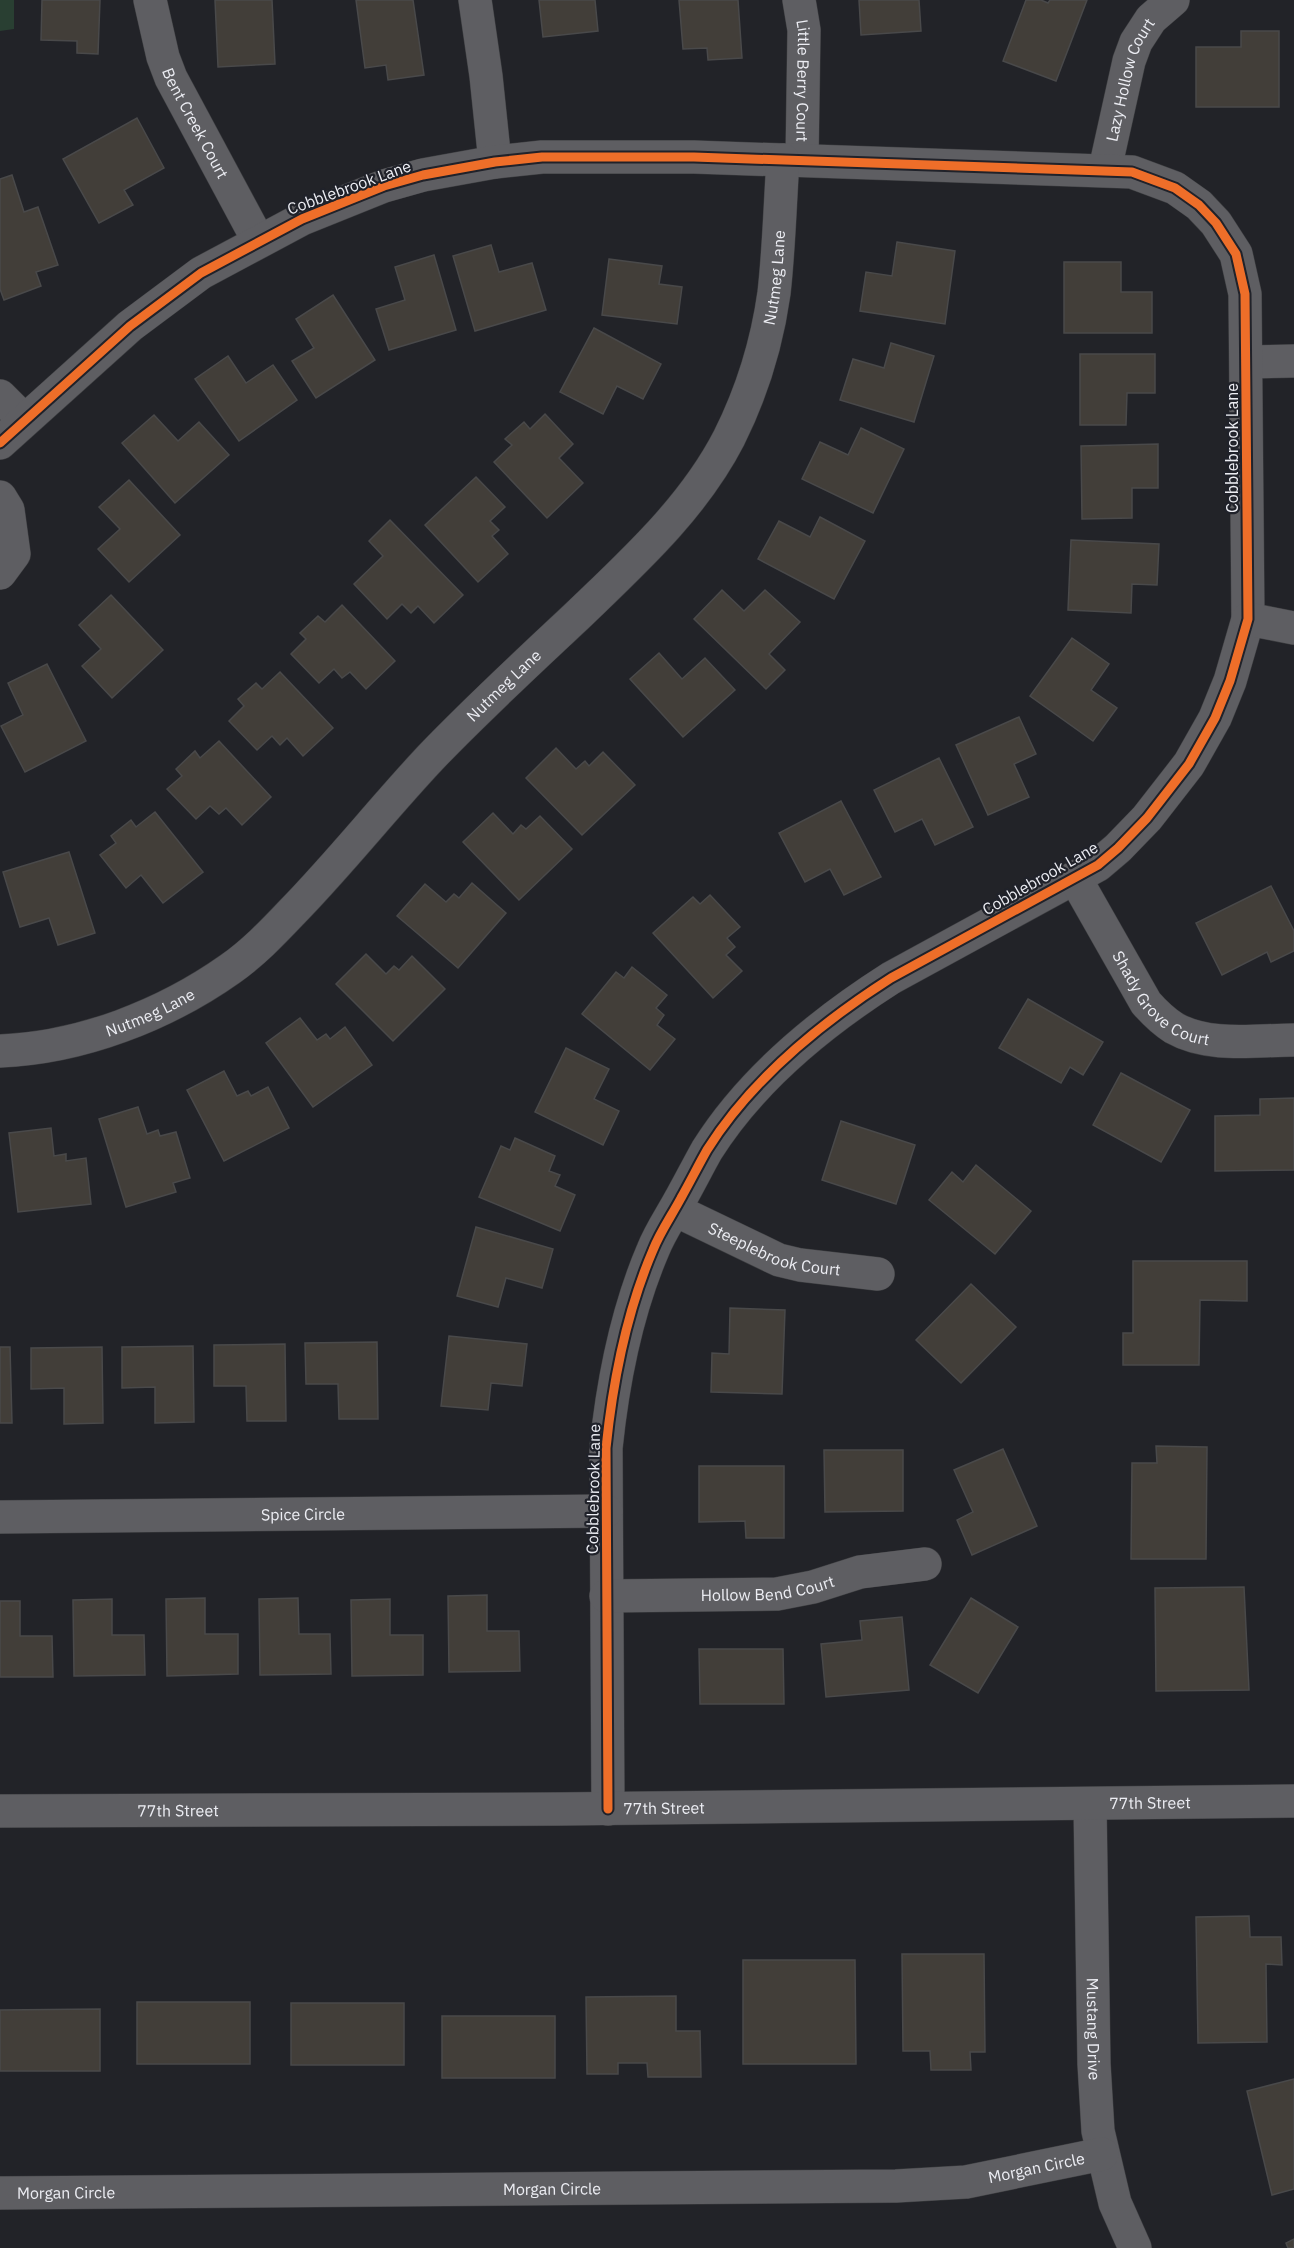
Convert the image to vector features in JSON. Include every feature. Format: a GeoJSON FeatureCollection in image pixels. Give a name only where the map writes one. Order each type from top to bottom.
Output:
{"type":"FeatureCollection","features":[{"type":"Feature","properties":{"kind":"street","name":"Bent Creek Court"},"geometry":{"type":"LineString","coordinates":[[150,0],[163,57],[171,78],[258,240]]}},
{"type":"Feature","properties":{"kind":"street"},"geometry":{"type":"LineString","coordinates":[[475,0],[495,162]]}},
{"type":"Feature","properties":{"kind":"street","name":"Little Berry Court"},"geometry":{"type":"LineString","coordinates":[[792,160],[804,30],[799,0]]}},
{"type":"Feature","properties":{"kind":"street","name":"Lazy Hollow Court"},"geometry":{"type":"LineString","coordinates":[[1105,169],[1129,61],[1136,42],[1151,19],[1173,0]]}},
{"type":"Feature","properties":{"kind":"street","name":"Cobblebrook Lane"},"geometry":{"type":"LineString","coordinates":[[0,443],[130,326],[201,273],[258,240],[302,219],[384,186],[423,175],[495,162],[542,157],[694,157],[1105,169],[1132,172],[1175,188],[1199,205],[1216,224],[1236,254],[1245,294],[1248,619],[1230,681],[1215,718],[1190,764],[1147,818],[1098,865],[891,978],[859,998],[818,1029],[766,1077],[707,1150],[653,1248],[634,1299],[619,1353],[606,1448],[608,1809]]}},
{"type":"Feature","properties":{"kind":"street","name":"Nutmeg Lane"},"geometry":{"type":"LineString","coordinates":[[0,1051],[66,1042],[119,1027],[182,999],[231,968],[261,943],[308,896],[431,757],[651,545],[706,474],[728,439],[750,389],[768,327],[792,160]]}},
{"type":"Feature","properties":{"kind":"street"},"geometry":{"type":"LineString","coordinates":[[1247,362],[1294,361]]}},
{"type":"Feature","properties":{"kind":"street"},"geometry":{"type":"LineString","coordinates":[[0,396],[24,420]]}},
{"type":"Feature","properties":{"kind":"street"},"geometry":{"type":"LineString","coordinates":[[0,497],[8,510],[14,554],[0,573]]}},
{"type":"Feature","properties":{"kind":"street"},"geometry":{"type":"LineString","coordinates":[[1248,619],[1294,628]]}},
{"type":"Feature","properties":{"kind":"street","name":"Shady Grove Court"},"geometry":{"type":"LineString","coordinates":[[1075,878],[1146,1003],[1159,1017],[1174,1028],[1213,1040],[1294,1040]]}},
{"type":"Feature","properties":{"kind":"street","name":"Steeplebrook Court"},"geometry":{"type":"LineString","coordinates":[[675,1210],[778,1260],[878,1274]]}},
{"type":"Feature","properties":{"kind":"street","name":"Spice Circle"},"geometry":{"type":"LineString","coordinates":[[0,1517],[606,1512]]}},
{"type":"Feature","properties":{"kind":"street","name":"Hollow Bend Court"},"geometry":{"type":"LineString","coordinates":[[606,1596],[777,1594],[813,1587],[860,1572],[925,1564]]}},
{"type":"Feature","properties":{"kind":"street","name":"77th Street"},"geometry":{"type":"LineString","coordinates":[[0,1811],[608,1809],[1294,1802]]}},
{"type":"Feature","properties":{"kind":"street","name":"Mustang Drive"},"geometry":{"type":"LineString","coordinates":[[1090,1804],[1094,2064],[1098,2131],[1115,2203],[1135,2248]]}},
{"type":"Feature","properties":{"kind":"street","name":"Morgan Circle"},"geometry":{"type":"LineString","coordinates":[[0,2193],[896,2186],[966,2182],[1102,2154]]}},
{"type":"Feature","properties":{"kind":"green space"},"geometry":{"type":"Polygon","coordinates":[[[0,0],[14,0],[14,29],[0,31],[0,0]]]}},
{"type":"Feature","properties":{"kind":"building"},"geometry":{"type":"Polygon","coordinates":[[[42,0],[100,0],[98,54],[77,53],[77,41],[41,40],[42,0]]]}},
{"type":"Feature","properties":{"kind":"building"},"geometry":{"type":"Polygon","coordinates":[[[215,0],[272,0],[275,64],[218,67],[215,0]]]}},
{"type":"Feature","properties":{"kind":"building"},"geometry":{"type":"Polygon","coordinates":[[[356,0],[413,0],[424,75],[388,80],[386,65],[365,68],[356,0]]]}},
{"type":"Feature","properties":{"kind":"building"},"geometry":{"type":"Polygon","coordinates":[[[539,0],[595,0],[598,31],[543,37],[539,0]]]}},
{"type":"Feature","properties":{"kind":"building"},"geometry":{"type":"Polygon","coordinates":[[[679,0],[738,0],[742,58],[708,60],[707,48],[683,49],[679,0]]]}},
{"type":"Feature","properties":{"kind":"building"},"geometry":{"type":"Polygon","coordinates":[[[859,0],[919,0],[921,31],[861,35],[859,0]]]}},
{"type":"Feature","properties":{"kind":"building"},"geometry":{"type":"Polygon","coordinates":[[[1026,0],[1041,0],[1048,3],[1050,0],[1087,0],[1056,81],[1003,61],[1026,0]]]}},
{"type":"Feature","properties":{"kind":"building"},"geometry":{"type":"Polygon","coordinates":[[[1241,31],[1279,31],[1279,107],[1196,107],[1196,47],[1241,47],[1241,31]]]}},
{"type":"Feature","properties":{"kind":"building"},"geometry":{"type":"Polygon","coordinates":[[[137,118],[164,168],[124,190],[133,205],[99,223],[63,159],[137,118]]]}},
{"type":"Feature","properties":{"kind":"building"},"geometry":{"type":"Polygon","coordinates":[[[12,175],[24,212],[38,207],[58,265],[36,272],[41,286],[4,300],[0,289],[0,179],[12,175]]]}},
{"type":"Feature","properties":{"kind":"building"},"geometry":{"type":"Polygon","coordinates":[[[897,242],[955,251],[945,324],[860,311],[866,272],[892,276],[897,242]]]}},
{"type":"Feature","properties":{"kind":"building"},"geometry":{"type":"Polygon","coordinates":[[[491,245],[499,272],[532,263],[546,310],[475,331],[453,256],[491,245]]]}},
{"type":"Feature","properties":{"kind":"building"},"geometry":{"type":"Polygon","coordinates":[[[434,255],[456,330],[389,350],[376,309],[405,300],[395,267],[434,255]]]}},
{"type":"Feature","properties":{"kind":"building"},"geometry":{"type":"Polygon","coordinates":[[[609,259],[662,266],[659,284],[682,287],[677,324],[602,315],[609,259]]]}},
{"type":"Feature","properties":{"kind":"building"},"geometry":{"type":"Polygon","coordinates":[[[1064,262],[1121,262],[1121,292],[1152,292],[1152,333],[1064,333],[1064,262]]]}},
{"type":"Feature","properties":{"kind":"building"},"geometry":{"type":"Polygon","coordinates":[[[333,295],[375,360],[316,398],[292,361],[314,348],[296,319],[333,295]]]}},
{"type":"Feature","properties":{"kind":"building"},"geometry":{"type":"Polygon","coordinates":[[[594,328],[661,364],[643,399],[617,386],[603,414],[560,392],[594,328]]]}},
{"type":"Feature","properties":{"kind":"building"},"geometry":{"type":"Polygon","coordinates":[[[891,343],[934,356],[914,422],[840,400],[853,359],[884,368],[891,343]]]}},
{"type":"Feature","properties":{"kind":"building"},"geometry":{"type":"Polygon","coordinates":[[[1080,354],[1155,354],[1155,393],[1127,393],[1126,425],[1080,425],[1080,354]]]}},
{"type":"Feature","properties":{"kind":"building"},"geometry":{"type":"Polygon","coordinates":[[[228,356],[246,383],[273,365],[297,400],[239,441],[195,379],[228,356]]]}},
{"type":"Feature","properties":{"kind":"building"},"geometry":{"type":"Polygon","coordinates":[[[545,414],[573,444],[559,458],[583,483],[547,518],[494,462],[512,445],[505,439],[524,422],[530,429],[545,414]]]}},
{"type":"Feature","properties":{"kind":"building"},"geometry":{"type":"Polygon","coordinates":[[[154,415],[178,441],[199,422],[229,455],[175,503],[122,443],[154,415]]]}},
{"type":"Feature","properties":{"kind":"building"},"geometry":{"type":"Polygon","coordinates":[[[861,428],[904,449],[873,513],[802,479],[820,442],[848,455],[861,428]]]}},
{"type":"Feature","properties":{"kind":"building"},"geometry":{"type":"Polygon","coordinates":[[[1158,444],[1158,488],[1132,488],[1132,518],[1082,519],[1081,446],[1158,444]]]}},
{"type":"Feature","properties":{"kind":"building"},"geometry":{"type":"Polygon","coordinates":[[[476,477],[505,507],[490,521],[499,530],[492,536],[508,554],[478,582],[425,525],[476,477]]]}},
{"type":"Feature","properties":{"kind":"building"},"geometry":{"type":"Polygon","coordinates":[[[129,480],[180,535],[129,582],[98,549],[120,529],[99,507],[129,480]]]}},
{"type":"Feature","properties":{"kind":"building"},"geometry":{"type":"Polygon","coordinates":[[[820,517],[865,541],[834,599],[758,559],[779,521],[810,537],[820,517]]]}},
{"type":"Feature","properties":{"kind":"building"},"geometry":{"type":"Polygon","coordinates":[[[390,520],[463,595],[434,623],[418,606],[411,613],[402,604],[387,619],[354,584],[383,556],[369,541],[390,520]]]}},
{"type":"Feature","properties":{"kind":"building"},"geometry":{"type":"Polygon","coordinates":[[[1071,540],[1159,544],[1157,585],[1132,584],[1131,613],[1068,610],[1071,540]]]}},
{"type":"Feature","properties":{"kind":"building"},"geometry":{"type":"Polygon","coordinates":[[[722,590],[744,611],[765,590],[800,622],[769,654],[785,670],[766,689],[694,619],[722,590]]]}},
{"type":"Feature","properties":{"kind":"building"},"geometry":{"type":"Polygon","coordinates":[[[111,595],[163,650],[112,698],[82,666],[101,649],[79,625],[111,595]]]}},
{"type":"Feature","properties":{"kind":"building"},"geometry":{"type":"Polygon","coordinates":[[[342,605],[395,661],[366,689],[350,672],[342,678],[334,669],[319,683],[291,654],[306,639],[300,633],[318,616],[325,622],[342,605]]]}},
{"type":"Feature","properties":{"kind":"building"},"geometry":{"type":"Polygon","coordinates":[[[1072,638],[1109,664],[1091,690],[1117,708],[1093,741],[1030,696],[1072,638]]]}},
{"type":"Feature","properties":{"kind":"building"},"geometry":{"type":"Polygon","coordinates":[[[659,653],[682,679],[705,658],[735,690],[683,737],[630,679],[659,653]]]}},
{"type":"Feature","properties":{"kind":"building"},"geometry":{"type":"Polygon","coordinates":[[[47,664],[86,741],[25,772],[1,726],[23,715],[8,683],[47,664]]]}},
{"type":"Feature","properties":{"kind":"building"},"geometry":{"type":"Polygon","coordinates":[[[280,672],[333,728],[303,756],[287,738],[280,745],[272,736],[257,750],[229,721],[244,706],[238,699],[256,683],[262,689],[280,672]]]}},
{"type":"Feature","properties":{"kind":"building"},"geometry":{"type":"Polygon","coordinates":[[[1019,717],[1036,754],[1014,764],[1029,797],[988,815],[956,745],[1019,717]]]}},
{"type":"Feature","properties":{"kind":"building"},"geometry":{"type":"Polygon","coordinates":[[[219,741],[271,797],[242,825],[226,808],[219,814],[210,806],[196,819],[167,789],[182,776],[176,769],[195,751],[200,758],[219,741]]]}},
{"type":"Feature","properties":{"kind":"building"},"geometry":{"type":"Polygon","coordinates":[[[556,748],[576,769],[585,761],[589,766],[603,752],[635,785],[582,835],[526,778],[556,748]]]}},
{"type":"Feature","properties":{"kind":"building"},"geometry":{"type":"Polygon","coordinates":[[[939,758],[973,827],[935,845],[922,819],[895,832],[874,790],[939,758]]]}},
{"type":"Feature","properties":{"kind":"building"},"geometry":{"type":"Polygon","coordinates":[[[841,801],[881,877],[844,895],[830,869],[805,882],[779,833],[841,801]]]}},
{"type":"Feature","properties":{"kind":"building"},"geometry":{"type":"Polygon","coordinates":[[[155,812],[203,872],[163,903],[141,875],[126,888],[100,855],[116,843],[111,836],[131,820],[136,827],[155,812]]]}},
{"type":"Feature","properties":{"kind":"building"},"geometry":{"type":"Polygon","coordinates":[[[493,813],[513,834],[521,825],[526,829],[540,816],[572,849],[519,900],[463,842],[493,813]]]}},
{"type":"Feature","properties":{"kind":"building"},"geometry":{"type":"Polygon","coordinates":[[[69,852],[95,933],[58,945],[49,918],[20,927],[3,872],[69,852]]]}},
{"type":"Feature","properties":{"kind":"building"},"geometry":{"type":"Polygon","coordinates":[[[472,883],[506,913],[458,968],[397,916],[425,884],[446,902],[454,894],[459,898],[472,883]]]}},
{"type":"Feature","properties":{"kind":"building"},"geometry":{"type":"Polygon","coordinates":[[[1271,886],[1294,931],[1294,951],[1271,962],[1267,952],[1222,975],[1196,923],[1271,886]]]}},
{"type":"Feature","properties":{"kind":"building"},"geometry":{"type":"Polygon","coordinates":[[[710,895],[740,927],[727,938],[735,947],[726,955],[742,971],[713,998],[653,933],[693,897],[700,904],[710,895]]]}},
{"type":"Feature","properties":{"kind":"building"},"geometry":{"type":"Polygon","coordinates":[[[366,954],[386,974],[394,966],[399,970],[412,956],[445,989],[393,1041],[336,984],[366,954]]]}},
{"type":"Feature","properties":{"kind":"building"},"geometry":{"type":"Polygon","coordinates":[[[632,967],[667,995],[656,1008],[664,1015],[657,1025],[675,1039],[650,1070],[582,1014],[616,972],[624,978],[632,967]]]}},
{"type":"Feature","properties":{"kind":"building"},"geometry":{"type":"Polygon","coordinates":[[[1028,999],[1103,1042],[1083,1075],[1070,1067],[1061,1083],[999,1048],[1028,999]]]}},
{"type":"Feature","properties":{"kind":"building"},"geometry":{"type":"Polygon","coordinates":[[[300,1018],[317,1040],[326,1034],[330,1039],[345,1027],[372,1065],[313,1107],[266,1043],[300,1018]]]}},
{"type":"Feature","properties":{"kind":"building"},"geometry":{"type":"Polygon","coordinates":[[[566,1048],[609,1069],[594,1099],[619,1111],[603,1145],[535,1112],[566,1048]]]}},
{"type":"Feature","properties":{"kind":"building"},"geometry":{"type":"Polygon","coordinates":[[[224,1071],[237,1096],[248,1091],[251,1096],[268,1087],[289,1128],[224,1161],[187,1090],[224,1071]]]}},
{"type":"Feature","properties":{"kind":"building"},"geometry":{"type":"Polygon","coordinates":[[[1121,1073],[1190,1110],[1161,1162],[1093,1125],[1121,1073]]]}},
{"type":"Feature","properties":{"kind":"building"},"geometry":{"type":"Polygon","coordinates":[[[1294,1098],[1294,1170],[1215,1171],[1215,1116],[1260,1115],[1260,1099],[1294,1098]]]}},
{"type":"Feature","properties":{"kind":"building"},"geometry":{"type":"Polygon","coordinates":[[[138,1107],[147,1134],[158,1130],[160,1136],[176,1132],[190,1178],[173,1183],[176,1192],[126,1207],[99,1119],[138,1107]]]}},
{"type":"Feature","properties":{"kind":"building"},"geometry":{"type":"Polygon","coordinates":[[[841,1121],[915,1145],[896,1204],[822,1180],[841,1121]]]}},
{"type":"Feature","properties":{"kind":"building"},"geometry":{"type":"Polygon","coordinates":[[[51,1128],[54,1156],[66,1154],[66,1161],[86,1158],[91,1204],[18,1212],[9,1133],[51,1128]]]}},
{"type":"Feature","properties":{"kind":"building"},"geometry":{"type":"Polygon","coordinates":[[[515,1138],[555,1156],[549,1171],[560,1175],[555,1186],[575,1195],[560,1231],[479,1197],[501,1146],[510,1150],[515,1138]]]}},
{"type":"Feature","properties":{"kind":"building"},"geometry":{"type":"Polygon","coordinates":[[[976,1165],[1031,1211],[995,1254],[929,1200],[952,1172],[963,1182],[976,1165]]]}},
{"type":"Feature","properties":{"kind":"building"},"geometry":{"type":"Polygon","coordinates":[[[476,1227],[553,1249],[542,1288],[506,1278],[498,1307],[457,1296],[476,1227]]]}},
{"type":"Feature","properties":{"kind":"building"},"geometry":{"type":"Polygon","coordinates":[[[1133,1261],[1247,1261],[1247,1301],[1200,1300],[1199,1365],[1123,1365],[1123,1333],[1133,1333],[1133,1261]]]}},
{"type":"Feature","properties":{"kind":"building"},"geometry":{"type":"Polygon","coordinates":[[[971,1284],[1016,1327],[961,1383],[916,1340],[971,1284]]]}},
{"type":"Feature","properties":{"kind":"building"},"geometry":{"type":"Polygon","coordinates":[[[730,1308],[785,1310],[782,1394],[711,1392],[712,1353],[729,1354],[730,1308]]]}},
{"type":"Feature","properties":{"kind":"building"},"geometry":{"type":"Polygon","coordinates":[[[449,1336],[527,1344],[522,1386],[491,1383],[488,1410],[441,1406],[449,1336]]]}},
{"type":"Feature","properties":{"kind":"building"},"geometry":{"type":"Polygon","coordinates":[[[377,1342],[378,1419],[339,1419],[338,1384],[306,1384],[305,1343],[377,1342]]]}},
{"type":"Feature","properties":{"kind":"building"},"geometry":{"type":"Polygon","coordinates":[[[285,1344],[286,1421],[247,1421],[246,1386],[214,1386],[214,1345],[285,1344]]]}},
{"type":"Feature","properties":{"kind":"building"},"geometry":{"type":"Polygon","coordinates":[[[193,1346],[194,1422],[155,1423],[155,1387],[122,1388],[122,1347],[193,1346]]]}},
{"type":"Feature","properties":{"kind":"building"},"geometry":{"type":"Polygon","coordinates":[[[0,1347],[10,1347],[12,1423],[0,1423],[0,1347]]]}},
{"type":"Feature","properties":{"kind":"building"},"geometry":{"type":"Polygon","coordinates":[[[102,1347],[103,1423],[64,1424],[64,1388],[31,1389],[31,1348],[102,1347]]]}},
{"type":"Feature","properties":{"kind":"building"},"geometry":{"type":"Polygon","coordinates":[[[1156,1446],[1207,1447],[1206,1559],[1131,1559],[1132,1463],[1157,1463],[1156,1446]]]}},
{"type":"Feature","properties":{"kind":"building"},"geometry":{"type":"Polygon","coordinates":[[[1003,1449],[1037,1526],[972,1555],[957,1520],[973,1512],[954,1470],[1003,1449]]]}},
{"type":"Feature","properties":{"kind":"building"},"geometry":{"type":"Polygon","coordinates":[[[824,1450],[903,1450],[903,1511],[825,1512],[824,1450]]]}},
{"type":"Feature","properties":{"kind":"building"},"geometry":{"type":"Polygon","coordinates":[[[699,1466],[784,1466],[784,1538],[746,1538],[745,1521],[699,1522],[699,1466]]]}},
{"type":"Feature","properties":{"kind":"building"},"geometry":{"type":"Polygon","coordinates":[[[1244,1587],[1249,1690],[1156,1691],[1155,1588],[1244,1587]]]}},
{"type":"Feature","properties":{"kind":"building"},"geometry":{"type":"Polygon","coordinates":[[[487,1595],[487,1631],[519,1631],[520,1671],[449,1672],[448,1596],[487,1595]]]}},
{"type":"Feature","properties":{"kind":"building"},"geometry":{"type":"Polygon","coordinates":[[[205,1598],[205,1634],[238,1634],[238,1674],[167,1676],[166,1599],[205,1598]]]}},
{"type":"Feature","properties":{"kind":"building"},"geometry":{"type":"Polygon","coordinates":[[[298,1598],[299,1634],[330,1634],[331,1674],[260,1675],[259,1599],[298,1598]]]}},
{"type":"Feature","properties":{"kind":"building"},"geometry":{"type":"Polygon","coordinates":[[[971,1598],[1018,1627],[978,1693],[930,1665],[971,1598]]]}},
{"type":"Feature","properties":{"kind":"building"},"geometry":{"type":"Polygon","coordinates":[[[112,1599],[112,1635],[144,1635],[145,1675],[74,1676],[73,1600],[112,1599]]]}},
{"type":"Feature","properties":{"kind":"building"},"geometry":{"type":"Polygon","coordinates":[[[390,1599],[390,1635],[423,1635],[423,1675],[352,1676],[351,1600],[390,1599]]]}},
{"type":"Feature","properties":{"kind":"building"},"geometry":{"type":"Polygon","coordinates":[[[0,1601],[20,1601],[20,1636],[52,1636],[53,1677],[0,1677],[0,1601]]]}},
{"type":"Feature","properties":{"kind":"building"},"geometry":{"type":"Polygon","coordinates":[[[902,1617],[909,1690],[826,1697],[821,1644],[862,1640],[860,1621],[902,1617]]]}},
{"type":"Feature","properties":{"kind":"building"},"geometry":{"type":"Polygon","coordinates":[[[699,1649],[783,1649],[784,1704],[700,1704],[699,1649]]]}},
{"type":"Feature","properties":{"kind":"building"},"geometry":{"type":"Polygon","coordinates":[[[1249,1916],[1250,1937],[1281,1937],[1282,1965],[1266,1964],[1267,2042],[1198,2043],[1196,1917],[1249,1916]]]}},
{"type":"Feature","properties":{"kind":"building"},"geometry":{"type":"Polygon","coordinates":[[[902,1954],[984,1954],[985,2052],[970,2052],[971,2070],[931,2070],[930,2051],[903,2051],[902,1954]]]}},
{"type":"Feature","properties":{"kind":"building"},"geometry":{"type":"Polygon","coordinates":[[[743,1960],[855,1960],[856,2064],[743,2064],[743,1960]]]}},
{"type":"Feature","properties":{"kind":"building"},"geometry":{"type":"Polygon","coordinates":[[[676,1996],[676,2031],[700,2031],[701,2077],[648,2077],[647,2063],[618,2063],[618,2074],[587,2074],[586,1997],[676,1996]]]}},
{"type":"Feature","properties":{"kind":"building"},"geometry":{"type":"Polygon","coordinates":[[[137,2002],[250,2002],[250,2064],[137,2064],[137,2002]]]}},
{"type":"Feature","properties":{"kind":"building"},"geometry":{"type":"Polygon","coordinates":[[[291,2003],[404,2003],[404,2065],[291,2065],[291,2003]]]}},
{"type":"Feature","properties":{"kind":"building"},"geometry":{"type":"Polygon","coordinates":[[[100,2009],[100,2071],[0,2071],[0,2010],[100,2009]]]}},
{"type":"Feature","properties":{"kind":"building"},"geometry":{"type":"Polygon","coordinates":[[[442,2016],[555,2016],[555,2078],[442,2078],[442,2016]]]}},
{"type":"Feature","properties":{"kind":"building"},"geometry":{"type":"Polygon","coordinates":[[[1294,2079],[1294,2189],[1272,2195],[1247,2091],[1294,2079]]]}},
{"type":"Feature","properties":{"kind":"building"},"geometry":{"type":"Polygon","coordinates":[[[1294,2239],[1294,2248],[1288,2248],[1286,2243],[1294,2239]]]}},
{"type":"Feature","properties":{"kind":"cycle path"},"geometry":{"type":"LineString","coordinates":[[0,443],[130,326],[201,273],[302,219],[384,186],[423,175],[495,162],[542,157],[694,157],[1132,172],[1175,188],[1199,205],[1216,223],[1236,254],[1245,294],[1248,619],[1230,681],[1215,718],[1189,764],[1147,818],[1098,865],[891,978],[839,1014],[790,1054],[766,1076],[725,1124],[707,1150],[653,1250],[635,1298],[622,1347],[612,1397],[606,1448],[608,1809]]}}]}
